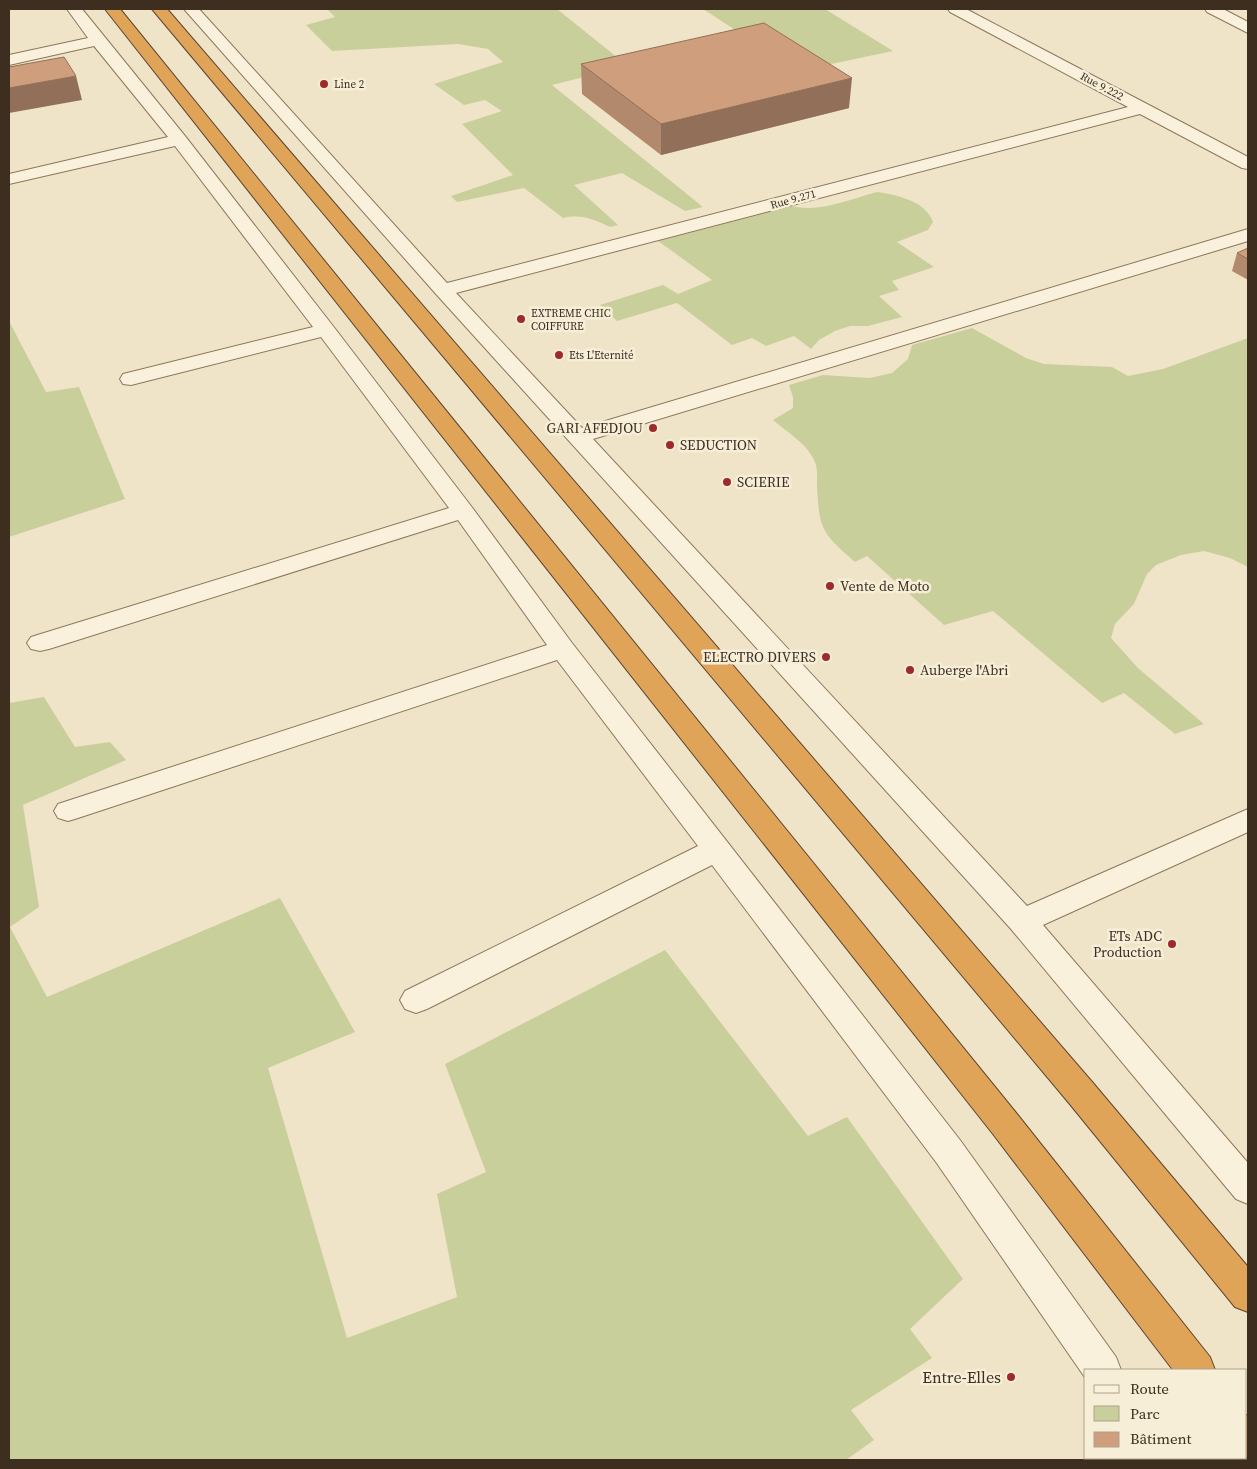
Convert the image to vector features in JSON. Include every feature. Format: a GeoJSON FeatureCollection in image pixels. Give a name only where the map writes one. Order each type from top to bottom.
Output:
{"type":"FeatureCollection","features":[{"type":"Feature","properties":{"kind":"highway"},"geometry":{"type":"LineString","coordinates":[[112,9],[998,1116],[1195,1369]]}},
{"type":"Feature","properties":{"kind":"highway"},"geometry":{"type":"LineString","coordinates":[[159,9],[1081,1093],[1248,1295]]}},
{"type":"Feature","properties":{"kind":"street"},"geometry":{"type":"LineString","coordinates":[[74,9],[180,140],[326,330],[463,511],[563,649],[948,1151],[1101,1369]]}},
{"type":"Feature","properties":{"kind":"street"},"geometry":{"type":"LineString","coordinates":[[191,9],[443,290],[1022,921],[1248,1188]]}},
{"type":"Feature","properties":{"kind":"street","name":"Rue 9.222"},"geometry":{"type":"LineString","coordinates":[[955,9],[1248,164]]}},
{"type":"Feature","properties":{"kind":"street"},"geometry":{"type":"LineString","coordinates":[[1218,12],[1248,9]]}},
{"type":"Feature","properties":{"kind":"street"},"geometry":{"type":"LineString","coordinates":[[1218,12],[1248,28]]}},
{"type":"Feature","properties":{"kind":"street"},"geometry":{"type":"LineString","coordinates":[[9,60],[98,40]]}},
{"type":"Feature","properties":{"kind":"street","name":"Rue 9.271"},"geometry":{"type":"LineString","coordinates":[[443,290],[1142,108]]}},
{"type":"Feature","properties":{"kind":"street"},"geometry":{"type":"LineString","coordinates":[[9,179],[180,140]]}},
{"type":"Feature","properties":{"kind":"street"},"geometry":{"type":"LineString","coordinates":[[577,436],[1248,235]]}},
{"type":"Feature","properties":{"kind":"street"},"geometry":{"type":"LineString","coordinates":[[131,378],[326,330]]}},
{"type":"Feature","properties":{"kind":"street"},"geometry":{"type":"LineString","coordinates":[[40,643],[463,511]]}},
{"type":"Feature","properties":{"kind":"street"},"geometry":{"type":"LineString","coordinates":[[68,811],[563,649]]}},
{"type":"Feature","properties":{"kind":"street"},"geometry":{"type":"LineString","coordinates":[[1022,921],[1248,820]]}},
{"type":"Feature","properties":{"kind":"street"},"geometry":{"type":"LineString","coordinates":[[416,1000],[717,849]]}},
{"type":"Feature","properties":{"kind":"green space"},"geometry":{"type":"Polygon","coordinates":[[[327,9],[557,9],[628,66],[552,85],[703,207],[685,211],[622,173],[574,185],[618,225],[610,227],[587,218],[563,218],[524,188],[457,202],[451,196],[513,175],[462,124],[502,111],[485,100],[464,105],[434,84],[503,62],[488,49],[458,44],[332,51],[306,25],[335,17],[327,9]]]}},
{"type":"Feature","properties":{"kind":"green space"},"geometry":{"type":"Polygon","coordinates":[[[703,9],[825,9],[893,51],[798,71],[703,9]]]}},
{"type":"Feature","properties":{"kind":"green space"},"geometry":{"type":"Polygon","coordinates":[[[877,192],[910,200],[924,209],[933,222],[928,230],[897,242],[934,267],[892,281],[899,290],[879,296],[902,317],[868,326],[850,326],[835,331],[819,340],[811,349],[794,336],[766,346],[752,338],[732,345],[677,303],[617,321],[600,305],[663,285],[678,294],[712,280],[658,241],[792,206],[813,208],[877,192]]]}},
{"type":"Feature","properties":{"kind":"green space"},"geometry":{"type":"Polygon","coordinates":[[[9,321],[46,392],[79,387],[125,499],[9,537],[9,321]]]}},
{"type":"Feature","properties":{"kind":"green space"},"geometry":{"type":"Polygon","coordinates":[[[972,328],[1026,358],[1044,364],[1112,367],[1128,376],[1163,369],[1248,338],[1248,567],[1230,558],[1204,551],[1181,555],[1156,565],[1147,574],[1134,604],[1115,624],[1111,638],[1138,668],[1204,724],[1175,734],[1124,693],[1102,703],[993,611],[944,625],[867,556],[855,562],[835,544],[824,530],[819,512],[817,469],[814,460],[801,443],[773,420],[793,408],[793,397],[789,385],[823,375],[870,378],[892,373],[908,359],[912,345],[972,328]]]}},
{"type":"Feature","properties":{"kind":"green space"},"geometry":{"type":"Polygon","coordinates":[[[44,697],[75,747],[110,742],[126,760],[23,805],[39,907],[10,927],[47,997],[280,898],[355,1032],[268,1068],[347,1338],[457,1297],[437,1194],[486,1172],[445,1064],[665,950],[808,1136],[847,1117],[963,1279],[910,1329],[932,1358],[851,1410],[874,1440],[846,1460],[9,1460],[9,703],[44,697]]]}},
{"type":"Feature","properties":{"kind":"building"},"geometry":{"type":"Polygon","coordinates":[[[764,23],[852,78],[661,124],[581,64],[764,23]]]}},
{"type":"Feature","properties":{"kind":"building"},"geometry":{"type":"Polygon","coordinates":[[[64,57],[76,76],[9,88],[9,67],[64,57]]]}},
{"type":"Feature","properties":{"kind":"building"},"geometry":{"type":"Polygon","coordinates":[[[1248,248],[1248,259],[1237,253],[1248,248]]]}},
{"type":"Feature","properties":{"kind":"place","name":"Line 2"},"geometry":{"type":"Point","coordinates":[324,84]}},
{"type":"Feature","properties":{"kind":"place","name":"EXTREME CHIC COIFFURE"},"geometry":{"type":"Point","coordinates":[521,319]}},
{"type":"Feature","properties":{"kind":"place","name":"Ets L'Eternité"},"geometry":{"type":"Point","coordinates":[559,355]}},
{"type":"Feature","properties":{"kind":"place","name":"GARI AFEDJOU"},"geometry":{"type":"Point","coordinates":[653,428]}},
{"type":"Feature","properties":{"kind":"place","name":"SEDUCTION"},"geometry":{"type":"Point","coordinates":[670,445]}},
{"type":"Feature","properties":{"kind":"place","name":"SCIERIE"},"geometry":{"type":"Point","coordinates":[727,482]}},
{"type":"Feature","properties":{"kind":"place","name":"Vente de Moto"},"geometry":{"type":"Point","coordinates":[830,586]}},
{"type":"Feature","properties":{"kind":"place","name":"ELECTRO DIVERS"},"geometry":{"type":"Point","coordinates":[826,657]}},
{"type":"Feature","properties":{"kind":"place","name":"Auberge l'Abri"},"geometry":{"type":"Point","coordinates":[910,670]}},
{"type":"Feature","properties":{"kind":"place","name":"ETs ADC Production"},"geometry":{"type":"Point","coordinates":[1172,944]}},
{"type":"Feature","properties":{"kind":"place","name":"Entre-Elles"},"geometry":{"type":"Point","coordinates":[1011,1377]}}]}
